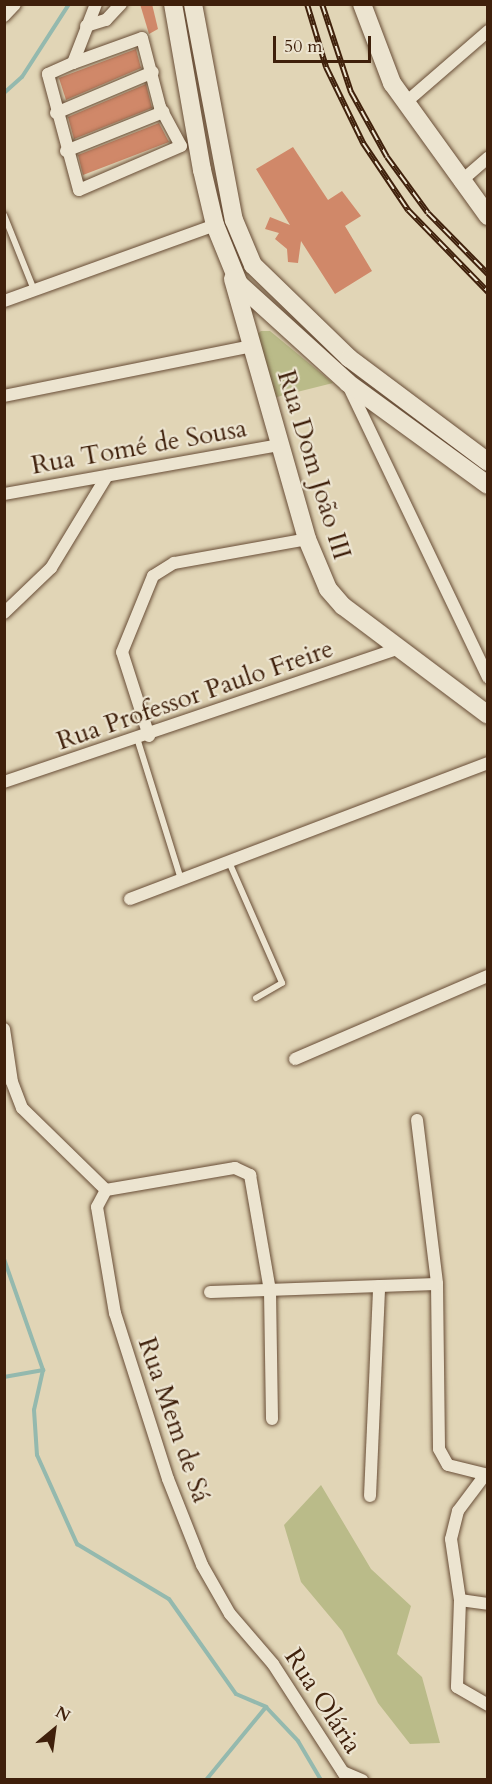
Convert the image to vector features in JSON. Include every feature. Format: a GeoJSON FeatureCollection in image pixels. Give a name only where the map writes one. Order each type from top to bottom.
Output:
{"type":"FeatureCollection","features":[{"type":"Feature","properties":{"kind":"main road"},"geometry":{"type":"LineString","coordinates":[[173,4],[184,76],[215,225],[232,272],[254,300],[348,383],[488,485]]}},
{"type":"Feature","properties":{"kind":"main road"},"geometry":{"type":"LineString","coordinates":[[193,4],[234,220],[254,265],[348,358],[488,462]]}},
{"type":"Feature","properties":{"kind":"main road"},"geometry":{"type":"LineString","coordinates":[[363,5],[376,49],[405,103],[460,182],[488,216]]}},
{"type":"Feature","properties":{"kind":"main road"},"geometry":{"type":"LineString","coordinates":[[184,76],[208,81]]}},
{"type":"Feature","properties":{"kind":"main road","name":"Rua Dom João III"},"geometry":{"type":"LineString","coordinates":[[250,339],[254,300],[254,265]]}},
{"type":"Feature","properties":{"kind":"main road","name":"Rua Dom João III"},"geometry":{"type":"LineString","coordinates":[[232,272],[306,539],[335,598],[488,715]]}},
{"type":"Feature","properties":{"kind":"street"},"geometry":{"type":"LineString","coordinates":[[4,16],[15,4]]}},
{"type":"Feature","properties":{"kind":"street"},"geometry":{"type":"LineString","coordinates":[[73,63],[96,4]]}},
{"type":"Feature","properties":{"kind":"street"},"geometry":{"type":"LineString","coordinates":[[86,26],[106,20],[121,4]]}},
{"type":"Feature","properties":{"kind":"street"},"geometry":{"type":"LineString","coordinates":[[405,103],[488,31]]}},
{"type":"Feature","properties":{"kind":"street"},"geometry":{"type":"LineString","coordinates":[[138,36],[144,40],[163,112],[181,146],[79,190],[66,151],[48,74],[73,63],[138,36]]}},
{"type":"Feature","properties":{"kind":"street"},"geometry":{"type":"LineString","coordinates":[[56,113],[153,72]]}},
{"type":"Feature","properties":{"kind":"street"},"geometry":{"type":"LineString","coordinates":[[66,151],[163,112]]}},
{"type":"Feature","properties":{"kind":"street"},"geometry":{"type":"LineString","coordinates":[[460,182],[488,158]]}},
{"type":"Feature","properties":{"kind":"street"},"geometry":{"type":"LineString","coordinates":[[4,301],[215,225]]}},
{"type":"Feature","properties":{"kind":"street"},"geometry":{"type":"LineString","coordinates":[[4,396],[250,339]]}},
{"type":"Feature","properties":{"kind":"street"},"geometry":{"type":"LineString","coordinates":[[348,383],[488,677]]}},
{"type":"Feature","properties":{"kind":"street","name":"Rua Tomé de Sousa"},"geometry":{"type":"LineString","coordinates":[[4,494],[280,445]]}},
{"type":"Feature","properties":{"kind":"street"},"geometry":{"type":"LineString","coordinates":[[4,613],[51,568],[107,477]]}},
{"type":"Feature","properties":{"kind":"street"},"geometry":{"type":"LineString","coordinates":[[143,737],[122,652],[153,576],[174,563],[306,539]]}},
{"type":"Feature","properties":{"kind":"street"},"geometry":{"type":"LineString","coordinates":[[4,596],[18,598]]}},
{"type":"Feature","properties":{"kind":"street","name":"Rua Professor Paulo Freire"},"geometry":{"type":"LineString","coordinates":[[4,782],[143,737],[399,648]]}},
{"type":"Feature","properties":{"kind":"street"},"geometry":{"type":"LineString","coordinates":[[130,899],[488,763]]}},
{"type":"Feature","properties":{"kind":"street"},"geometry":{"type":"LineString","coordinates":[[295,1059],[413,1005],[488,976]]}},
{"type":"Feature","properties":{"kind":"street"},"geometry":{"type":"LineString","coordinates":[[4,1029],[12,1082],[32,1123],[87,1167],[106,1190],[235,1168],[250,1175],[270,1291],[272,1419]]}},
{"type":"Feature","properties":{"kind":"street"},"geometry":{"type":"LineString","coordinates":[[417,1120],[436,1284],[441,1459],[486,1475],[454,1524],[460,1600],[458,1687],[488,1705]]}},
{"type":"Feature","properties":{"kind":"street","name":"Rua Mem de Sá"},"geometry":{"type":"LineString","coordinates":[[106,1190],[97,1207],[128,1360],[202,1565],[230,1614],[260,1647]]}},
{"type":"Feature","properties":{"kind":"street"},"geometry":{"type":"LineString","coordinates":[[210,1292],[436,1284]]}},
{"type":"Feature","properties":{"kind":"street"},"geometry":{"type":"LineString","coordinates":[[370,1496],[379,1286]]}},
{"type":"Feature","properties":{"kind":"street"},"geometry":{"type":"LineString","coordinates":[[460,1600],[488,1604]]}},
{"type":"Feature","properties":{"kind":"street","name":"Rua Olária"},"geometry":{"type":"LineString","coordinates":[[260,1647],[345,1776]]}},
{"type":"Feature","properties":{"kind":"street"},"geometry":{"type":"LineString","coordinates":[[345,1776],[362,1779]]}},
{"type":"Feature","properties":{"kind":"lane"},"geometry":{"type":"LineString","coordinates":[[4,215],[34,290]]}},
{"type":"Feature","properties":{"kind":"lane"},"geometry":{"type":"LineString","coordinates":[[143,737],[182,879]]}},
{"type":"Feature","properties":{"kind":"lane"},"geometry":{"type":"LineString","coordinates":[[229,861],[282,983],[256,998]]}},
{"type":"Feature","properties":{"kind":"green space"},"geometry":{"type":"Polygon","coordinates":[[[261,331],[270,331],[333,383],[273,398],[255,336],[261,331]]]}},
{"type":"Feature","properties":{"kind":"green space"},"geometry":{"type":"Polygon","coordinates":[[[321,1485],[371,1569],[411,1606],[397,1654],[422,1677],[440,1743],[410,1744],[378,1703],[342,1631],[301,1582],[284,1525],[321,1485]]]}},
{"type":"Feature","properties":{"kind":"building"},"geometry":{"type":"Polygon","coordinates":[[[140,4],[152,4],[158,29],[149,34],[140,4]]]}},
{"type":"Feature","properties":{"kind":"building"},"geometry":{"type":"Polygon","coordinates":[[[136,49],[141,68],[66,100],[59,78],[136,49]]]}},
{"type":"Feature","properties":{"kind":"building"},"geometry":{"type":"Polygon","coordinates":[[[146,84],[152,108],[74,139],[68,117],[146,84]]]}},
{"type":"Feature","properties":{"kind":"building"},"geometry":{"type":"Polygon","coordinates":[[[159,123],[169,142],[83,175],[78,155],[159,123]]]}},
{"type":"Feature","properties":{"kind":"building"},"geometry":{"type":"Polygon","coordinates":[[[293,147],[328,200],[342,191],[361,216],[345,226],[372,271],[335,294],[301,241],[298,263],[288,262],[287,249],[275,239],[279,233],[265,229],[270,217],[290,225],[256,169],[293,147]]]}},
{"type":"Feature","properties":{"kind":"waterway"},"geometry":{"type":"LineString","coordinates":[[4,93],[22,77],[69,4]]}},
{"type":"Feature","properties":{"kind":"waterway"},"geometry":{"type":"LineString","coordinates":[[4,1259],[43,1370],[34,1410],[37,1455],[77,1544],[169,1599],[236,1694],[266,1707],[298,1741],[321,1780]]}},
{"type":"Feature","properties":{"kind":"waterway"},"geometry":{"type":"LineString","coordinates":[[4,1377],[43,1370]]}},
{"type":"Feature","properties":{"kind":"waterway"},"geometry":{"type":"LineString","coordinates":[[206,1780],[266,1707]]}},
{"type":"Feature","properties":{"kind":"railway"},"geometry":{"type":"LineString","coordinates":[[307,4],[326,67],[363,143],[408,210],[488,292]]}},
{"type":"Feature","properties":{"kind":"railway"},"geometry":{"type":"LineString","coordinates":[[322,4],[351,92],[387,157],[428,213],[488,274]]}}]}
